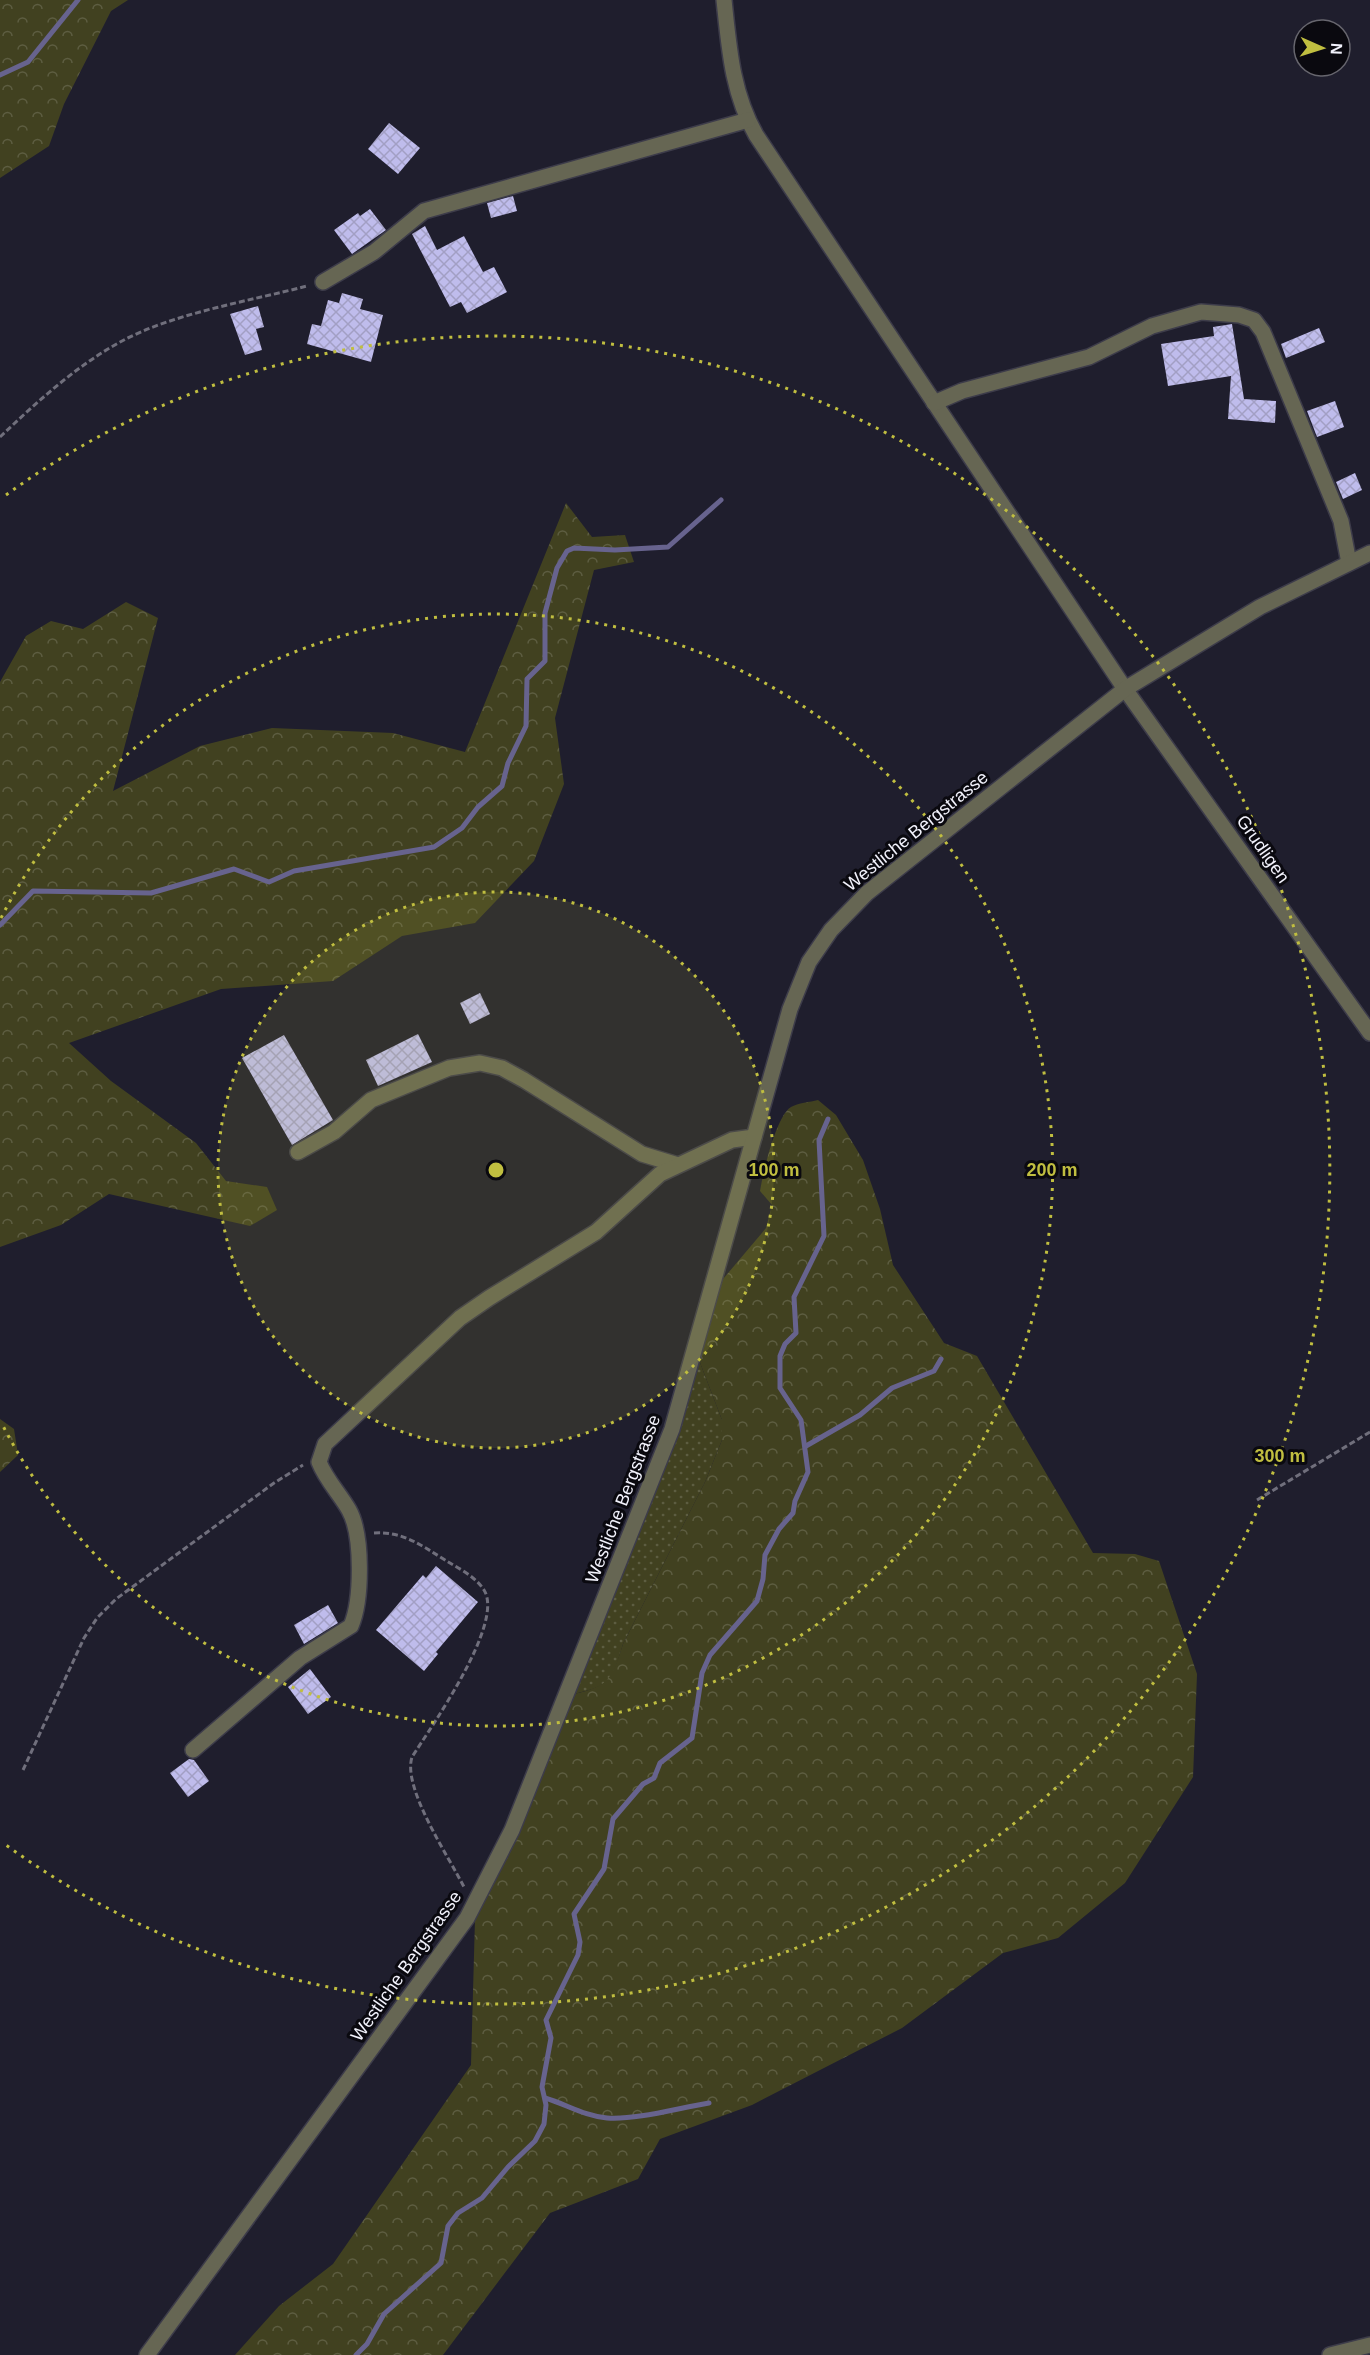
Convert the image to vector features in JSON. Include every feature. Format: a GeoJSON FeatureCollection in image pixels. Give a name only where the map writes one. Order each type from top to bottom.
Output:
{"type":"FeatureCollection","features":[{"type":"Feature","properties":{"kind":"street","name":"Grudligen"},"geometry":{"type":"LineString","coordinates":[[724,0],[734,79],[748,120],[1125,689],[1370,1033]]}},
{"type":"Feature","properties":{"kind":"street"},"geometry":{"type":"LineString","coordinates":[[323,282],[374,252],[424,211],[748,120]]}},
{"type":"Feature","properties":{"kind":"street"},"geometry":{"type":"LineString","coordinates":[[934,403],[982,385],[1089,357],[1152,326],[1201,312],[1239,315],[1254,320],[1263,332],[1341,521],[1349,563]]}},
{"type":"Feature","properties":{"kind":"street","name":"Westliche Bergstrasse"},"geometry":{"type":"LineString","coordinates":[[147,2355],[467,1918],[513,1830],[672,1429],[790,1009],[809,962],[831,930],[867,893],[1125,689],[1260,607],[1370,553]]}},
{"type":"Feature","properties":{"kind":"street"},"geometry":{"type":"LineString","coordinates":[[298,1152],[334,1132],[371,1100],[449,1068],[480,1063],[502,1068],[524,1080],[642,1155],[678,1165]]}},
{"type":"Feature","properties":{"kind":"street"},"geometry":{"type":"LineString","coordinates":[[193,1750],[300,1658],[351,1626],[357,1600],[357,1535],[350,1511],[320,1462],[325,1444],[460,1318],[596,1232],[660,1174],[732,1140],[754,1137]]}},
{"type":"Feature","properties":{"kind":"street"},"geometry":{"type":"LineString","coordinates":[[1330,2355],[1370,2345]]}},
{"type":"Feature","properties":{"kind":"path"},"geometry":{"type":"LineString","coordinates":[[0,437],[92,358],[124,339],[160,325],[323,282]]}},
{"type":"Feature","properties":{"kind":"path"},"geometry":{"type":"LineString","coordinates":[[1257,1500],[1370,1432]]}},
{"type":"Feature","properties":{"kind":"path"},"geometry":{"type":"LineString","coordinates":[[23,1770],[84,1638],[98,1618],[116,1599],[274,1483],[305,1464],[320,1462]]}},
{"type":"Feature","properties":{"kind":"path"},"geometry":{"type":"LineString","coordinates":[[357,1535],[387,1532],[410,1538],[474,1578],[488,1598],[487,1616],[470,1663],[412,1757],[409,1767],[414,1792],[464,1887],[477,1900]]}},
{"type":"Feature","properties":{"kind":"green space"},"geometry":{"type":"Polygon","coordinates":[[[0,0],[128,0],[111,11],[64,104],[49,146],[0,178],[0,0]]]}},
{"type":"Feature","properties":{"kind":"green space"},"geometry":{"type":"Polygon","coordinates":[[[566,503],[592,537],[625,535],[634,562],[594,570],[555,718],[564,784],[534,861],[475,923],[402,936],[333,981],[221,989],[69,1043],[111,1081],[196,1143],[226,1181],[267,1187],[277,1210],[250,1226],[109,1194],[61,1225],[0,1247],[0,682],[26,636],[51,621],[83,629],[126,602],[158,618],[113,791],[200,746],[272,728],[393,733],[465,752],[566,503]]]}},
{"type":"Feature","properties":{"kind":"green space"},"geometry":{"type":"Polygon","coordinates":[[[818,1100],[836,1115],[863,1160],[880,1209],[893,1265],[944,1343],[977,1356],[1093,1553],[1135,1554],[1159,1561],[1197,1674],[1193,1777],[1125,1883],[1058,1938],[1003,1953],[902,2028],[752,2105],[660,2139],[638,2179],[550,2213],[443,2355],[235,2355],[279,2306],[333,2264],[471,2065],[475,1919],[521,1826],[574,1694],[595,1688],[608,1679],[612,1673],[623,1644],[705,1482],[722,1440],[722,1420],[699,1360],[718,1285],[766,1228],[772,1205],[760,1191],[780,1121],[791,1107],[818,1100]]]}},
{"type":"Feature","properties":{"kind":"green space"},"geometry":{"type":"Polygon","coordinates":[[[699,1360],[722,1420],[722,1440],[705,1482],[623,1644],[613,1673],[603,1684],[574,1694],[666,1463],[699,1360]]]}},
{"type":"Feature","properties":{"kind":"green space"},"geometry":{"type":"Polygon","coordinates":[[[0,1419],[14,1429],[18,1455],[0,1472],[0,1419]]]}},
{"type":"Feature","properties":{"kind":"building"},"geometry":{"type":"Polygon","coordinates":[[[389,123],[420,148],[398,174],[368,149],[389,123]]]}},
{"type":"Feature","properties":{"kind":"building"},"geometry":{"type":"Polygon","coordinates":[[[513,196],[517,211],[491,218],[487,203],[513,196]]]}},
{"type":"Feature","properties":{"kind":"building"},"geometry":{"type":"Polygon","coordinates":[[[370,209],[386,230],[352,254],[334,230],[358,213],[360,216],[370,209]]]}},
{"type":"Feature","properties":{"kind":"building"},"geometry":{"type":"Polygon","coordinates":[[[425,226],[437,250],[464,236],[483,272],[494,267],[507,292],[467,313],[461,302],[450,307],[412,234],[425,226]]]}},
{"type":"Feature","properties":{"kind":"building"},"geometry":{"type":"Polygon","coordinates":[[[342,293],[363,299],[360,309],[383,315],[371,362],[307,344],[312,324],[321,326],[328,300],[339,303],[342,293]]]}},
{"type":"Feature","properties":{"kind":"building"},"geometry":{"type":"Polygon","coordinates":[[[258,306],[264,327],[256,329],[262,350],[245,355],[230,314],[258,306]]]}},
{"type":"Feature","properties":{"kind":"building"},"geometry":{"type":"Polygon","coordinates":[[[1232,324],[1244,399],[1276,401],[1275,423],[1228,419],[1231,376],[1168,386],[1161,344],[1214,336],[1213,327],[1232,324]]]}},
{"type":"Feature","properties":{"kind":"building"},"geometry":{"type":"Polygon","coordinates":[[[1319,328],[1325,342],[1286,358],[1281,344],[1319,328]]]}},
{"type":"Feature","properties":{"kind":"building"},"geometry":{"type":"Polygon","coordinates":[[[1335,401],[1344,427],[1317,437],[1307,411],[1335,401]]]}},
{"type":"Feature","properties":{"kind":"building"},"geometry":{"type":"Polygon","coordinates":[[[1355,473],[1362,490],[1343,499],[1336,482],[1355,473]]]}},
{"type":"Feature","properties":{"kind":"building"},"geometry":{"type":"Polygon","coordinates":[[[480,993],[490,1014],[470,1024],[460,1003],[480,993]]]}},
{"type":"Feature","properties":{"kind":"building"},"geometry":{"type":"Polygon","coordinates":[[[418,1034],[432,1062],[378,1086],[366,1060],[418,1034]]]}},
{"type":"Feature","properties":{"kind":"building"},"geometry":{"type":"Polygon","coordinates":[[[284,1035],[333,1120],[292,1145],[242,1058],[284,1035]]]}},
{"type":"Feature","properties":{"kind":"building"},"geometry":{"type":"Polygon","coordinates":[[[436,1566],[478,1602],[436,1652],[438,1654],[424,1671],[376,1630],[423,1575],[426,1578],[436,1566]]]}},
{"type":"Feature","properties":{"kind":"building"},"geometry":{"type":"Polygon","coordinates":[[[328,1605],[338,1623],[304,1644],[294,1625],[328,1605]]]}},
{"type":"Feature","properties":{"kind":"building"},"geometry":{"type":"Polygon","coordinates":[[[310,1669],[331,1697],[308,1714],[288,1687],[310,1669]]]}},
{"type":"Feature","properties":{"kind":"building"},"geometry":{"type":"Polygon","coordinates":[[[189,1759],[194,1760],[209,1781],[188,1797],[170,1773],[189,1759]]]}},
{"type":"Feature","properties":{"kind":"waterway"},"geometry":{"type":"LineString","coordinates":[[0,75],[28,62],[78,0]]}},
{"type":"Feature","properties":{"kind":"waterway"},"geometry":{"type":"LineString","coordinates":[[0,925],[33,891],[151,893],[234,869],[269,882],[294,871],[434,847],[462,828],[478,807],[502,786],[508,763],[526,726],[527,679],[545,661],[545,613],[557,568],[567,551],[574,548],[615,550],[668,547],[721,500]]}},
{"type":"Feature","properties":{"kind":"waterway"},"geometry":{"type":"LineString","coordinates":[[356,2355],[367,2344],[384,2314],[441,2263],[448,2226],[458,2213],[482,2198],[508,2167],[535,2141],[544,2124],[546,2105],[542,2087],[551,2038],[546,2020],[578,1955],[580,1942],[574,1914],[604,1869],[613,1819],[643,1784],[654,1778],[660,1763],[692,1738],[702,1673],[710,1655],[757,1601],[763,1579],[765,1555],[779,1529],[793,1513],[795,1501],[808,1472],[801,1420],[780,1388],[780,1356],[785,1344],[796,1333],[794,1297],[824,1236],[819,1140],[828,1119]]}},
{"type":"Feature","properties":{"kind":"waterway"},"geometry":{"type":"LineString","coordinates":[[806,1446],[860,1415],[892,1388],[934,1371],[941,1359]]}},
{"type":"Feature","properties":{"kind":"waterway"},"geometry":{"type":"LineString","coordinates":[[545,2098],[607,2118],[644,2115],[709,2103]]}}]}
